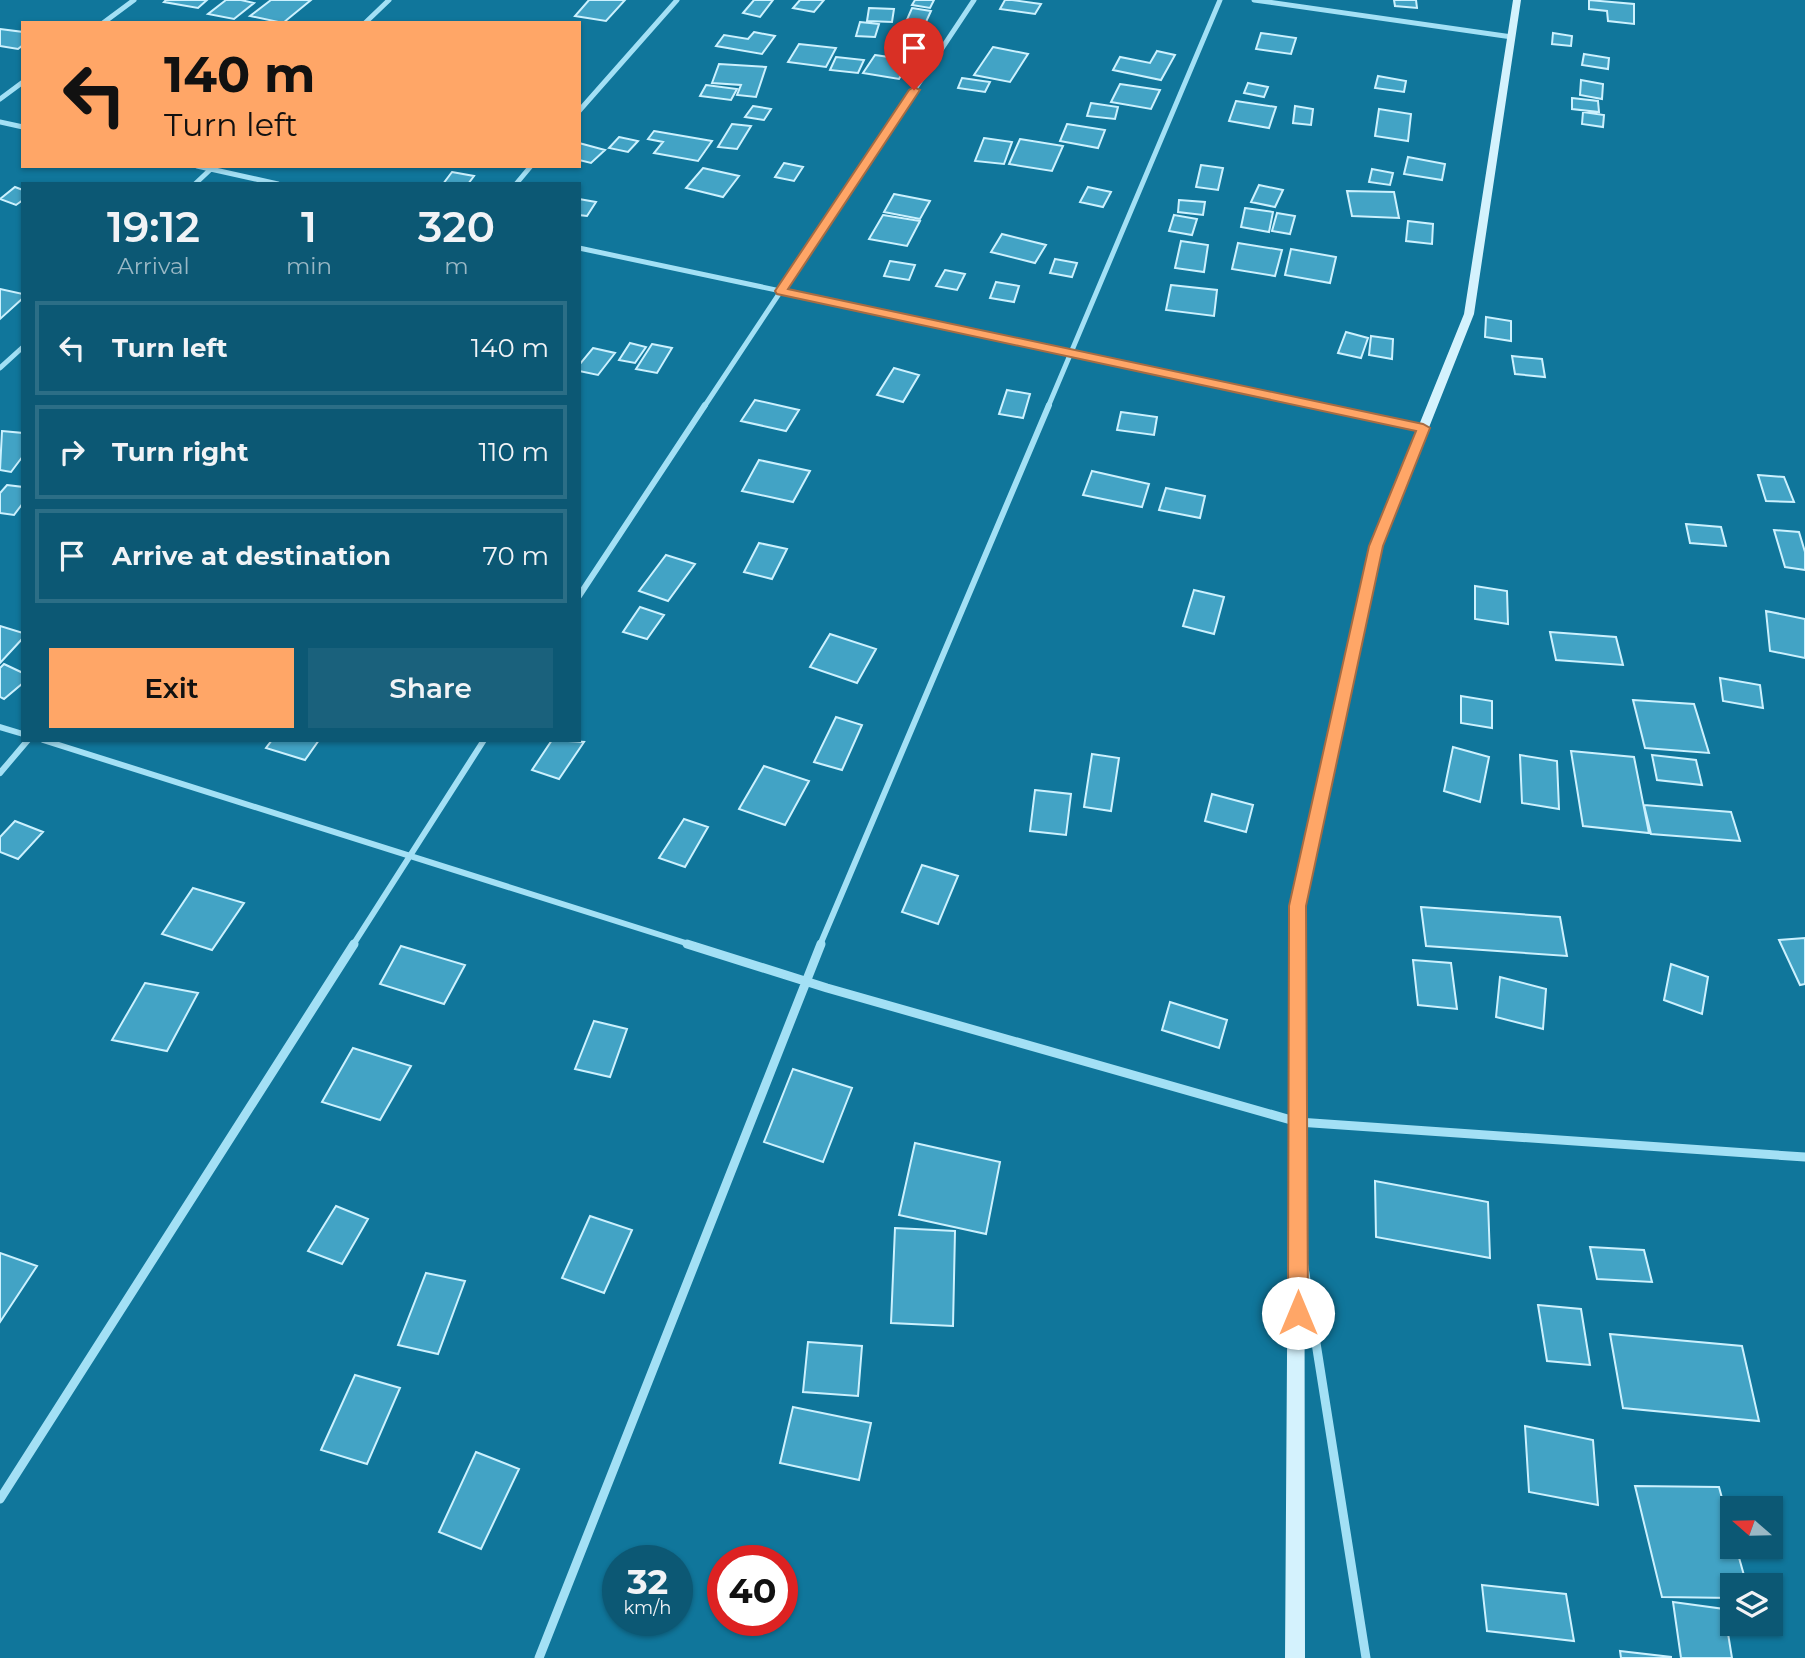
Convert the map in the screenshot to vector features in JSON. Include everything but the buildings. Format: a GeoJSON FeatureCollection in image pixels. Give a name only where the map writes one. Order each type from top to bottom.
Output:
{"type":"FeatureCollection","features":[{"type":"Feature","properties":{"kind":"street"},"geometry":{"type":"LineString","coordinates":[[106,21],[134,0]]}},
{"type":"Feature","properties":{"kind":"street"},"geometry":{"type":"LineString","coordinates":[[367,21],[389,0]]}},
{"type":"Feature","properties":{"kind":"street"},"geometry":{"type":"LineString","coordinates":[[581,109],[677,0]]}},
{"type":"Feature","properties":{"kind":"street"},"geometry":{"type":"LineString","coordinates":[[581,593],[974,0]]}},
{"type":"Feature","properties":{"kind":"street"},"geometry":{"type":"LineString","coordinates":[[539,1658],[805,981],[1220,0]]}},
{"type":"Feature","properties":{"kind":"street"},"geometry":{"type":"LineString","coordinates":[[1254,0],[1513,37]]}},
{"type":"Feature","properties":{"kind":"street"},"geometry":{"type":"LineString","coordinates":[[1296,1658],[1297,906],[1376,546],[1469,314],[1517,0]]}},
{"type":"Feature","properties":{"kind":"street"},"geometry":{"type":"LineString","coordinates":[[0,99],[21,83]]}},
{"type":"Feature","properties":{"kind":"street"},"geometry":{"type":"LineString","coordinates":[[0,122],[21,127]]}},
{"type":"Feature","properties":{"kind":"street"},"geometry":{"type":"LineString","coordinates":[[197,182],[212,168],[270,182]]}},
{"type":"Feature","properties":{"kind":"street"},"geometry":{"type":"LineString","coordinates":[[518,182],[529,168]]}},
{"type":"Feature","properties":{"kind":"street"},"geometry":{"type":"LineString","coordinates":[[581,248],[1423,428]]}},
{"type":"Feature","properties":{"kind":"street"},"geometry":{"type":"LineString","coordinates":[[0,368],[21,349]]}},
{"type":"Feature","properties":{"kind":"street"},"geometry":{"type":"LineString","coordinates":[[0,727],[21,733]]}},
{"type":"Feature","properties":{"kind":"street"},"geometry":{"type":"LineString","coordinates":[[0,773],[26,742]]}},
{"type":"Feature","properties":{"kind":"street"},"geometry":{"type":"LineString","coordinates":[[49,742],[805,981],[1298,1122],[1805,1157]]}},
{"type":"Feature","properties":{"kind":"street"},"geometry":{"type":"LineString","coordinates":[[0,1499],[483,742]]}},
{"type":"Feature","properties":{"kind":"street"},"geometry":{"type":"LineString","coordinates":[[1298,1229],[1366,1658]]}},
{"type":"Feature","properties":{"kind":"route"},"geometry":{"type":"LineString","coordinates":[[914,90],[781,291],[1423,428],[1376,546],[1297,906],[1298,1313]]}}]}
